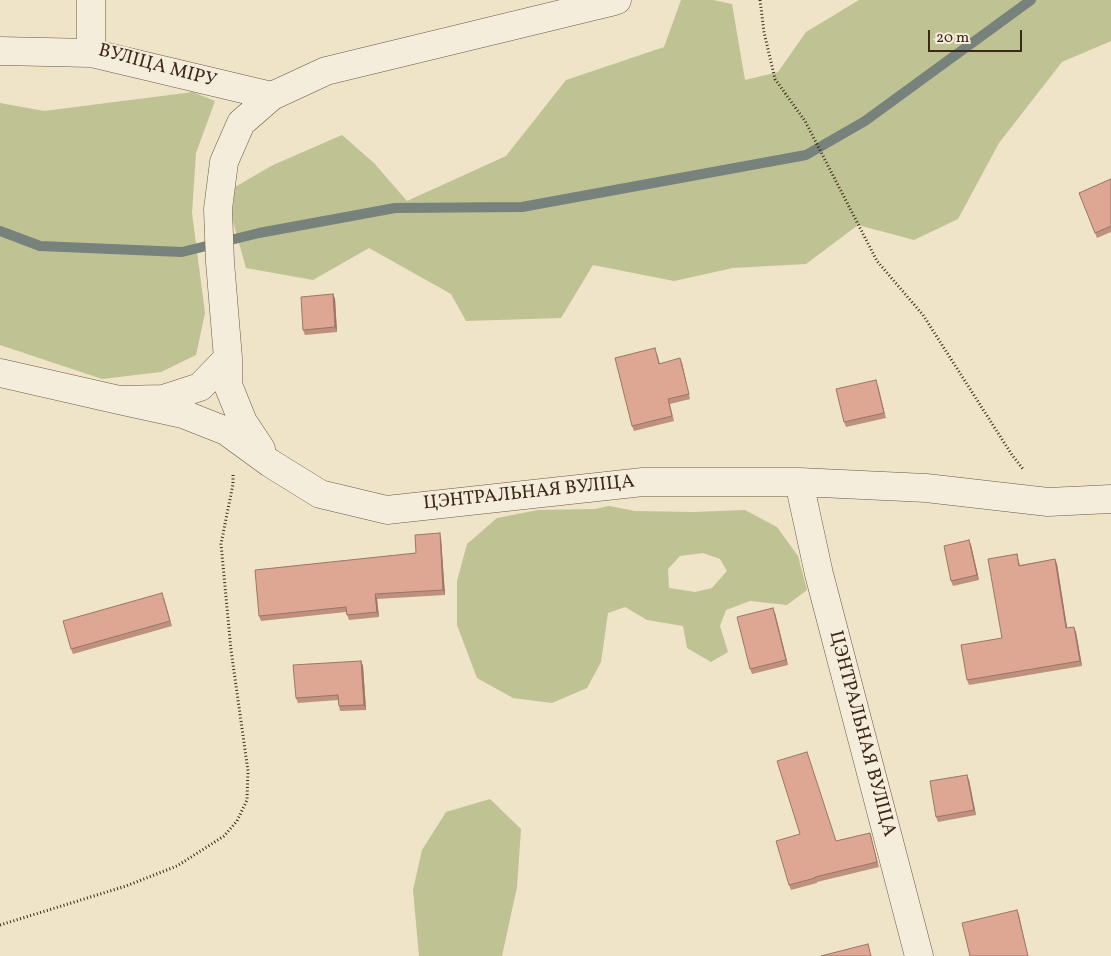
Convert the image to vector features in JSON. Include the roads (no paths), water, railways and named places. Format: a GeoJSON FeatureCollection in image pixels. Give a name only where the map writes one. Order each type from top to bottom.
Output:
{"type":"FeatureCollection","features":[{"type":"Feature","properties":{"kind":"street","name":"ВУЛІЦА МІРУ"},"geometry":{"type":"LineString","coordinates":[[91,0],[91,53],[272,96]]}},
{"type":"Feature","properties":{"kind":"street","name":"ЦЭНТРАЛЬНАЯ ВУЛІЦА"},"geometry":{"type":"LineString","coordinates":[[270,463],[243,422],[228,385],[228,358],[220,262],[218,209],[224,162],[241,123],[272,96],[326,71],[616,0]]}},
{"type":"Feature","properties":{"kind":"street"},"geometry":{"type":"LineString","coordinates":[[0,51],[91,53]]}},
{"type":"Feature","properties":{"kind":"street"},"geometry":{"type":"LineString","coordinates":[[0,373],[118,400],[163,399],[200,387],[228,358]]}},
{"type":"Feature","properties":{"kind":"street","name":"ЦЭНТРАЛЬНАЯ ВУЛІЦА"},"geometry":{"type":"LineString","coordinates":[[118,400],[183,414],[226,431],[270,463],[320,494],[387,510],[643,482],[799,482],[926,488],[1048,502],[1111,499]]}},
{"type":"Feature","properties":{"kind":"street","name":"ЦЭНТРАЛЬНАЯ ВУЛІЦА"},"geometry":{"type":"LineString","coordinates":[[799,482],[819,574],[918,956]]}},
{"type":"Feature","properties":{"kind":"waterway"},"geometry":{"type":"LineString","coordinates":[[0,231],[40,246],[182,252],[259,233],[395,208],[522,207],[806,155],[865,121],[1031,0]]}}]}
